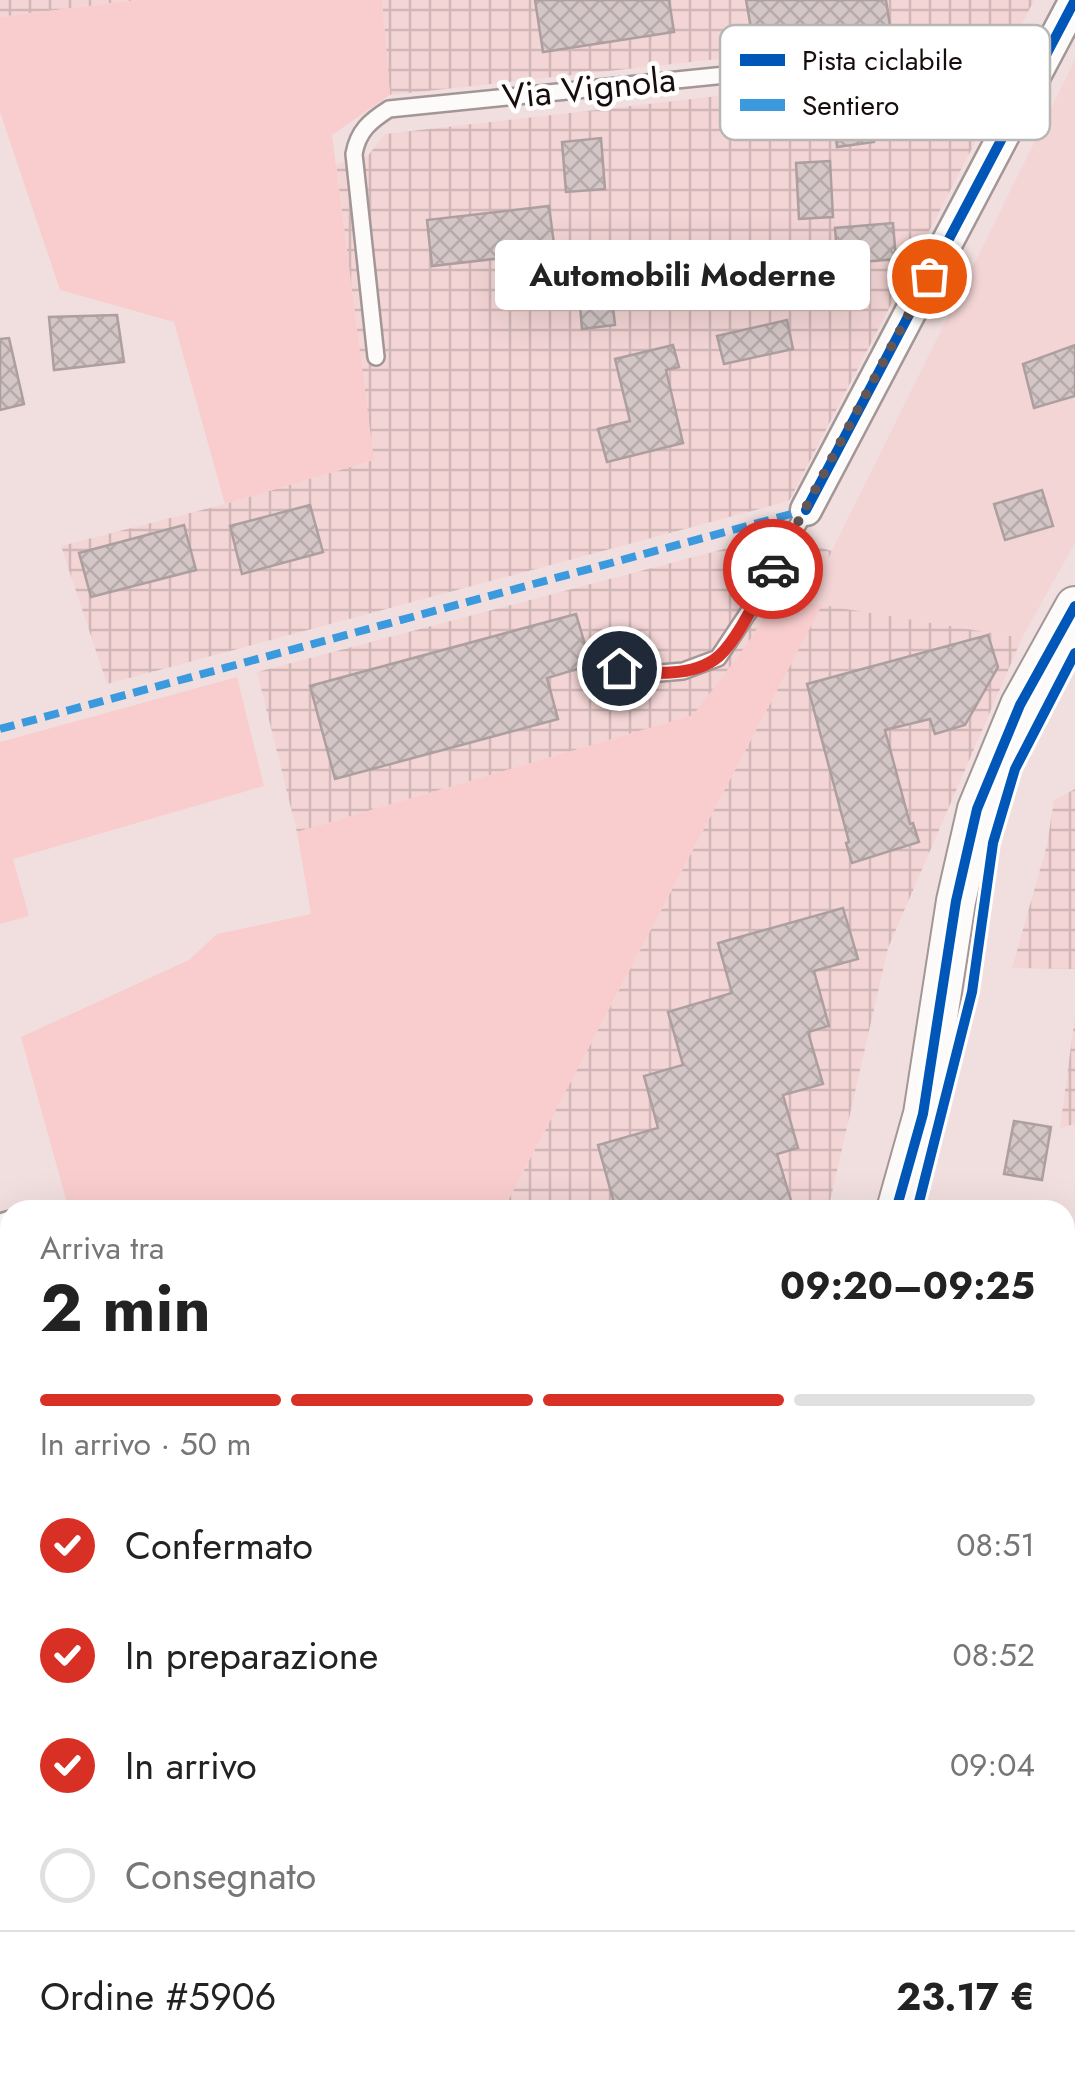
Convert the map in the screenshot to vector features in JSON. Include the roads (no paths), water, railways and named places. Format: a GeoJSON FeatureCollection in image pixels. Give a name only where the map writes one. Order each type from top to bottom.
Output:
{"type":"FeatureCollection","features":[{"type":"Feature","properties":{"kind":"street"},"geometry":{"type":"LineString","coordinates":[[1050,46],[1074,0]]}},
{"type":"Feature","properties":{"kind":"street"},"geometry":{"type":"LineString","coordinates":[[806,510],[1000,140]]}},
{"type":"Feature","properties":{"kind":"street"},"geometry":{"type":"LineString","coordinates":[[899,1200],[924,1114],[956,901],[977,809],[1020,706],[1075,606]]}},
{"type":"Feature","properties":{"kind":"lane","name":"Via Vignola"},"geometry":{"type":"LineString","coordinates":[[376,357],[354,154],[368,121],[389,108],[720,75]]}},
{"type":"Feature","properties":{"kind":"lane"},"geometry":{"type":"LineString","coordinates":[[619,668],[649,674],[683,671],[718,658],[806,510]]}},
{"type":"Feature","properties":{"kind":"place","name":"Automobili Moderne"},"geometry":{"type":"Point","coordinates":[929,276]}}]}
